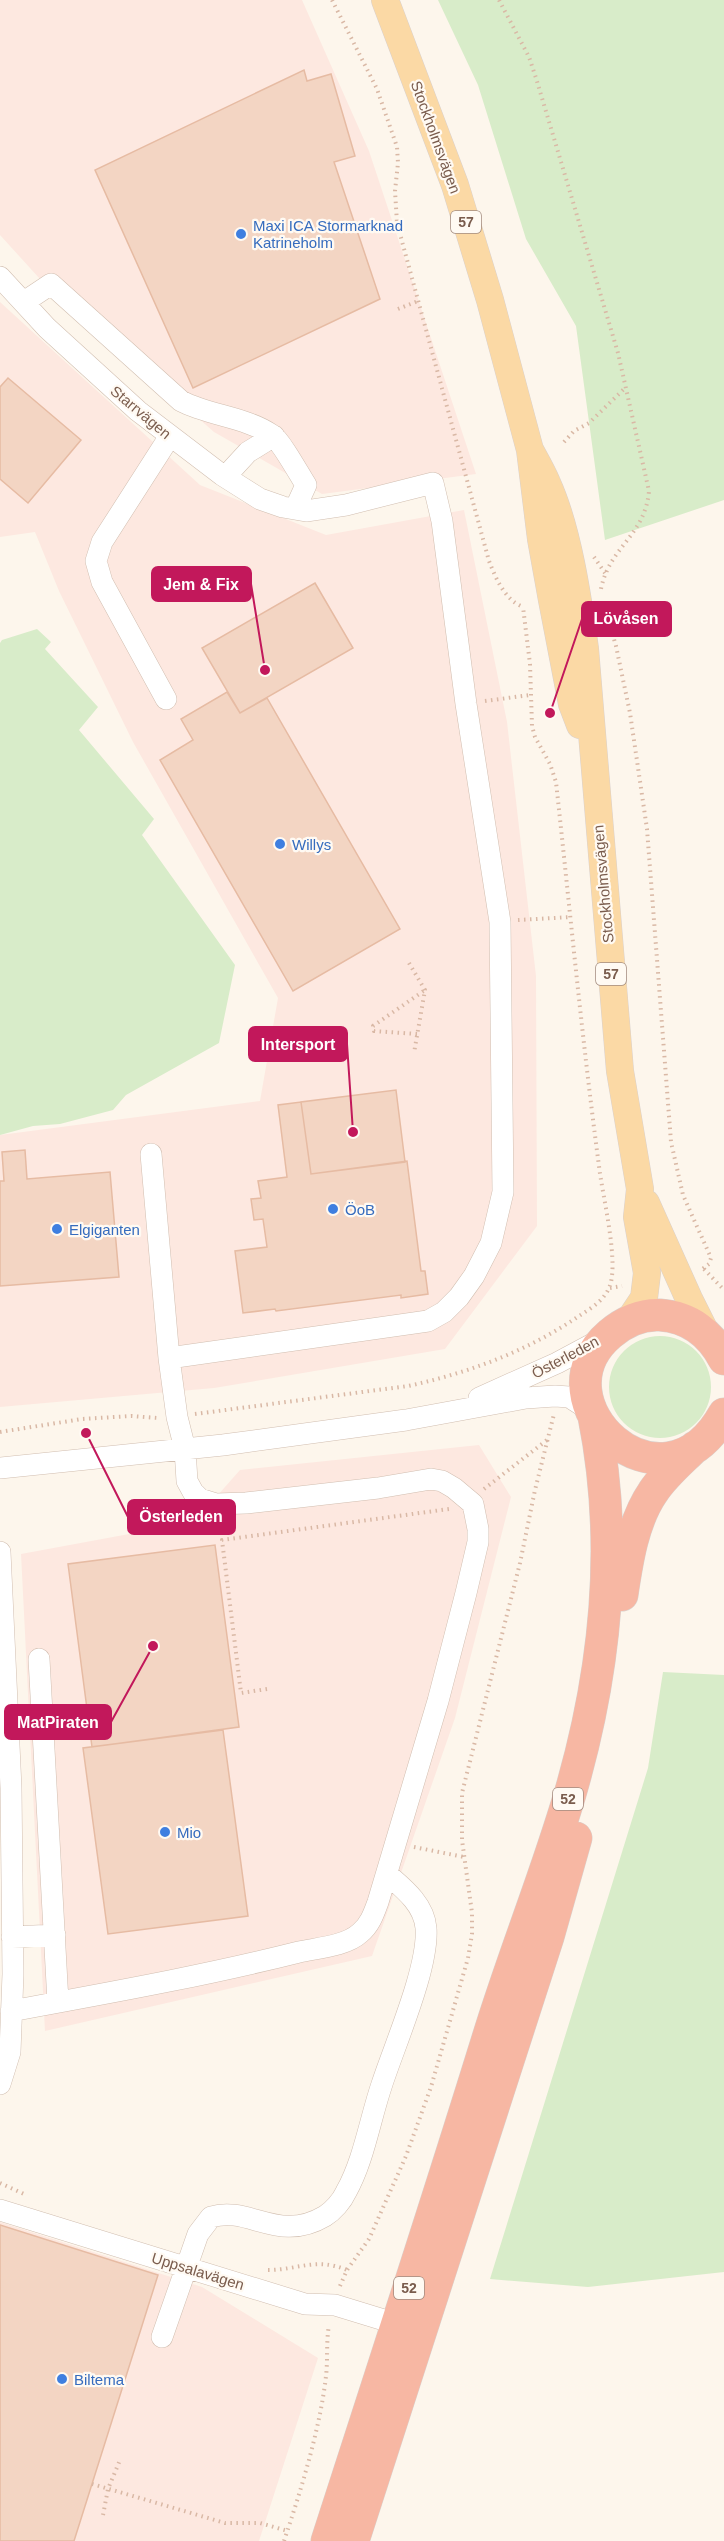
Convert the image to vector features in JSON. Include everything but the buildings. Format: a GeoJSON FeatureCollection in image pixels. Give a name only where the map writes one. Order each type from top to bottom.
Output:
{"type":"FeatureCollection","features":[{"type":"Feature","properties":{"kind":"highway"},"geometry":{"type":"LineString","coordinates":[[622,1326],[641,1317],[666,1316],[696,1326],[718,1348]]}},
{"type":"Feature","properties":{"kind":"highway","name":"52"},"geometry":{"type":"LineString","coordinates":[[353,2541],[489,2035],[570,1793],[589,1719],[602,1644],[608,1574],[608,1520],[603,1462],[587,1392],[590,1363],[605,1339],[622,1326]]}},
{"type":"Feature","properties":{"kind":"highway","name":"52"},"geometry":{"type":"LineString","coordinates":[[592,1414],[600,1429],[618,1445],[640,1456],[665,1458],[679,1455],[713,1432]]}},
{"type":"Feature","properties":{"kind":"highway","name":"52"},"geometry":{"type":"LineString","coordinates":[[327,2541],[409,2328],[570,1860],[597,1748],[613,1661],[627,1563],[634,1537],[652,1493],[713,1432]]}},
{"type":"Feature","properties":{"kind":"main road","name":"Stockholmsvägen"},"geometry":{"type":"LineString","coordinates":[[385,0],[455,184],[490,300],[530,450],[541,539],[572,704],[593,757],[620,1071],[639,1190],[637,1217],[647,1273],[644,1298],[622,1326]]}},
{"type":"Feature","properties":{"kind":"main road","name":"Stockholmsvägen"},"geometry":{"type":"LineString","coordinates":[[639,1190],[718,1348]]}},
{"type":"Feature","properties":{"kind":"street","name":"Starrvägen"},"geometry":{"type":"LineString","coordinates":[[0,277],[46,328],[138,411],[170,436],[225,477],[260,499],[300,510]]}},
{"type":"Feature","properties":{"kind":"street"},"geometry":{"type":"LineString","coordinates":[[24,302],[51,285],[182,401],[198,410],[247,424],[274,436],[306,485],[300,510],[346,505],[433,483],[442,521],[466,704],[500,922],[503,1192],[491,1243],[474,1276],[459,1297],[444,1312],[428,1321],[169,1358]]}},
{"type":"Feature","properties":{"kind":"street"},"geometry":{"type":"LineString","coordinates":[[166,699],[102,582],[96,561],[102,542],[170,436]]}},
{"type":"Feature","properties":{"kind":"street"},"geometry":{"type":"LineString","coordinates":[[225,477],[248,452],[274,436]]}},
{"type":"Feature","properties":{"kind":"street"},"geometry":{"type":"LineString","coordinates":[[11,2011],[199,1976],[349,1940],[360,1934],[370,1923],[387,1874],[438,1701],[478,1542],[473,1504],[454,1488],[442,1481],[431,1479],[367,1489],[216,1504],[200,1499],[192,1492],[187,1481],[185,1449],[177,1416],[169,1358],[151,1154]]}},
{"type":"Feature","properties":{"kind":"street","name":"Österleden"},"geometry":{"type":"LineString","coordinates":[[448,1411],[557,1364],[622,1326]]}},
{"type":"Feature","properties":{"kind":"street","name":"Österleden"},"geometry":{"type":"LineString","coordinates":[[0,1468],[185,1449],[374,1425],[448,1411],[555,1396],[574,1400],[592,1414]]}},
{"type":"Feature","properties":{"kind":"street"},"geometry":{"type":"LineString","coordinates":[[0,1552],[11,1788],[12,1937],[10,2052],[0,2084]]}},
{"type":"Feature","properties":{"kind":"street"},"geometry":{"type":"LineString","coordinates":[[39,1659],[58,2002]]}},
{"type":"Feature","properties":{"kind":"street"},"geometry":{"type":"LineString","coordinates":[[11,1788],[46,1789]]}},
{"type":"Feature","properties":{"kind":"street"},"geometry":{"type":"LineString","coordinates":[[162,2337],[198,2234],[211,2217],[228,2215],[281,2227],[293,2227],[316,2221],[328,2214],[346,2192],[359,2162],[411,2000],[426,1941],[426,1926],[417,1905],[387,1874]]}},
{"type":"Feature","properties":{"kind":"street"},"geometry":{"type":"LineString","coordinates":[[12,1937],[54,1935]]}},
{"type":"Feature","properties":{"kind":"street","name":"Uppsalavägen"},"geometry":{"type":"LineString","coordinates":[[0,2210],[305,2304],[335,2305],[409,2328]]}},
{"type":"Feature","properties":{"kind":"path"},"geometry":{"type":"LineString","coordinates":[[0,1431],[82,1419],[177,1416],[408,1386],[439,1379],[493,1362],[557,1331],[603,1297],[610,1288],[612,1250],[599,1167],[556,782],[550,764],[535,737],[523,607],[508,597],[495,577],[489,561],[395,208],[397,147],[377,89],[332,0]]}},
{"type":"Feature","properties":{"kind":"path"},"geometry":{"type":"LineString","coordinates":[[499,0],[536,78],[618,353],[649,491],[647,509],[639,526],[609,567],[601,589],[630,713],[647,829],[669,1109],[676,1169],[683,1195],[711,1258],[704,1269],[724,1290]]}},
{"type":"Feature","properties":{"kind":"path"},"geometry":{"type":"LineString","coordinates":[[398,309],[418,301]]}},
{"type":"Feature","properties":{"kind":"path"},"geometry":{"type":"LineString","coordinates":[[564,442],[574,431],[589,423],[625,388]]}},
{"type":"Feature","properties":{"kind":"path"},"geometry":{"type":"LineString","coordinates":[[466,704],[530,694]]}},
{"type":"Feature","properties":{"kind":"path"},"geometry":{"type":"LineString","coordinates":[[500,922],[571,917]]}},
{"type":"Feature","properties":{"kind":"path"},"geometry":{"type":"LineString","coordinates":[[409,963],[425,990],[414,1053]]}},
{"type":"Feature","properties":{"kind":"path"},"geometry":{"type":"LineString","coordinates":[[417,1034],[374,1031],[373,1026],[425,990]]}},
{"type":"Feature","properties":{"kind":"path"},"geometry":{"type":"LineString","coordinates":[[267,1689],[241,1693],[222,1540],[452,1509],[469,1500],[548,1439]]}},
{"type":"Feature","properties":{"kind":"path"},"geometry":{"type":"LineString","coordinates":[[396,1843],[464,1857]]}},
{"type":"Feature","properties":{"kind":"path"},"geometry":{"type":"LineString","coordinates":[[0,2183],[28,2195]]}},
{"type":"Feature","properties":{"kind":"path"},"geometry":{"type":"LineString","coordinates":[[262,2270],[279,2270],[316,2263],[333,2264],[347,2270]]}},
{"type":"Feature","properties":{"kind":"path"},"geometry":{"type":"LineString","coordinates":[[103,2515],[108,2489],[120,2460]]}},
{"type":"Feature","properties":{"kind":"path"},"geometry":{"type":"LineString","coordinates":[[92,2484],[225,2523],[260,2523],[288,2530]]}},
{"type":"Feature","properties":{"kind":"shaded area"},"geometry":{"type":"Polygon","coordinates":[[[0,0],[302,0],[369,151],[476,474],[322,494],[214,432],[40,279],[0,235],[0,0]]]}},
{"type":"Feature","properties":{"kind":"shaded area"},"geometry":{"type":"Polygon","coordinates":[[[0,302],[200,485],[326,535],[464,510],[507,722],[536,976],[537,1226],[445,1349],[214,1388],[0,1407],[0,1135],[260,1101],[278,998],[133,742],[59,591],[35,532],[0,537],[0,302]]]}},
{"type":"Feature","properties":{"kind":"shaded area"},"geometry":{"type":"Polygon","coordinates":[[[479,1445],[511,1497],[455,1718],[372,1956],[45,2031],[21,1554],[194,1522],[240,1470],[479,1445]]]}},
{"type":"Feature","properties":{"kind":"shaded area"},"geometry":{"type":"Polygon","coordinates":[[[0,2222],[202,2287],[318,2358],[259,2541],[0,2541],[0,2222]]]}},
{"type":"Feature","properties":{"kind":"green space"},"geometry":{"type":"Polygon","coordinates":[[[438,0],[724,0],[724,500],[605,540],[576,326],[526,239],[478,85],[438,0]]]}},
{"type":"Feature","properties":{"kind":"green space"},"geometry":{"type":"Polygon","coordinates":[[[37,629],[51,642],[45,649],[98,707],[79,730],[154,819],[142,835],[235,965],[219,1043],[126,1095],[113,1110],[60,1124],[33,1126],[0,1135],[0,643],[2,640],[37,629]]]}},
{"type":"Feature","properties":{"kind":"green space"},"geometry":{"type":"Polygon","coordinates":[[[660,1336],[680,1340],[696,1351],[707,1367],[711,1387],[707,1407],[696,1423],[680,1434],[660,1438],[640,1434],[624,1423],[613,1407],[609,1387],[613,1367],[624,1351],[640,1340],[660,1336]]]}},
{"type":"Feature","properties":{"kind":"green space"},"geometry":{"type":"Polygon","coordinates":[[[663,1672],[724,1675],[724,2272],[588,2287],[490,2279],[648,1768],[663,1672]]]}},
{"type":"Feature","properties":{"kind":"place","name":"Maxi ICA Stormarknad Katrineholm"},"geometry":{"type":"Point","coordinates":[241,234]}},
{"type":"Feature","properties":{"kind":"place","name":"Jem & Fix"},"geometry":{"type":"Point","coordinates":[265,670]}},
{"type":"Feature","properties":{"kind":"place","name":"Lövåsen"},"geometry":{"type":"Point","coordinates":[550,713]}},
{"type":"Feature","properties":{"kind":"place","name":"Willys"},"geometry":{"type":"Point","coordinates":[280,844]}},
{"type":"Feature","properties":{"kind":"place","name":"Intersport"},"geometry":{"type":"Point","coordinates":[353,1132]}},
{"type":"Feature","properties":{"kind":"place","name":"ÖoB"},"geometry":{"type":"Point","coordinates":[333,1209]}},
{"type":"Feature","properties":{"kind":"place","name":"Elgiganten"},"geometry":{"type":"Point","coordinates":[57,1229]}},
{"type":"Feature","properties":{"kind":"place","name":"Österleden"},"geometry":{"type":"Point","coordinates":[86,1433]}},
{"type":"Feature","properties":{"kind":"place","name":"MatPiraten"},"geometry":{"type":"Point","coordinates":[153,1646]}},
{"type":"Feature","properties":{"kind":"place","name":"Mio"},"geometry":{"type":"Point","coordinates":[165,1832]}},
{"type":"Feature","properties":{"kind":"place","name":"Biltema"},"geometry":{"type":"Point","coordinates":[62,2379]}}]}
